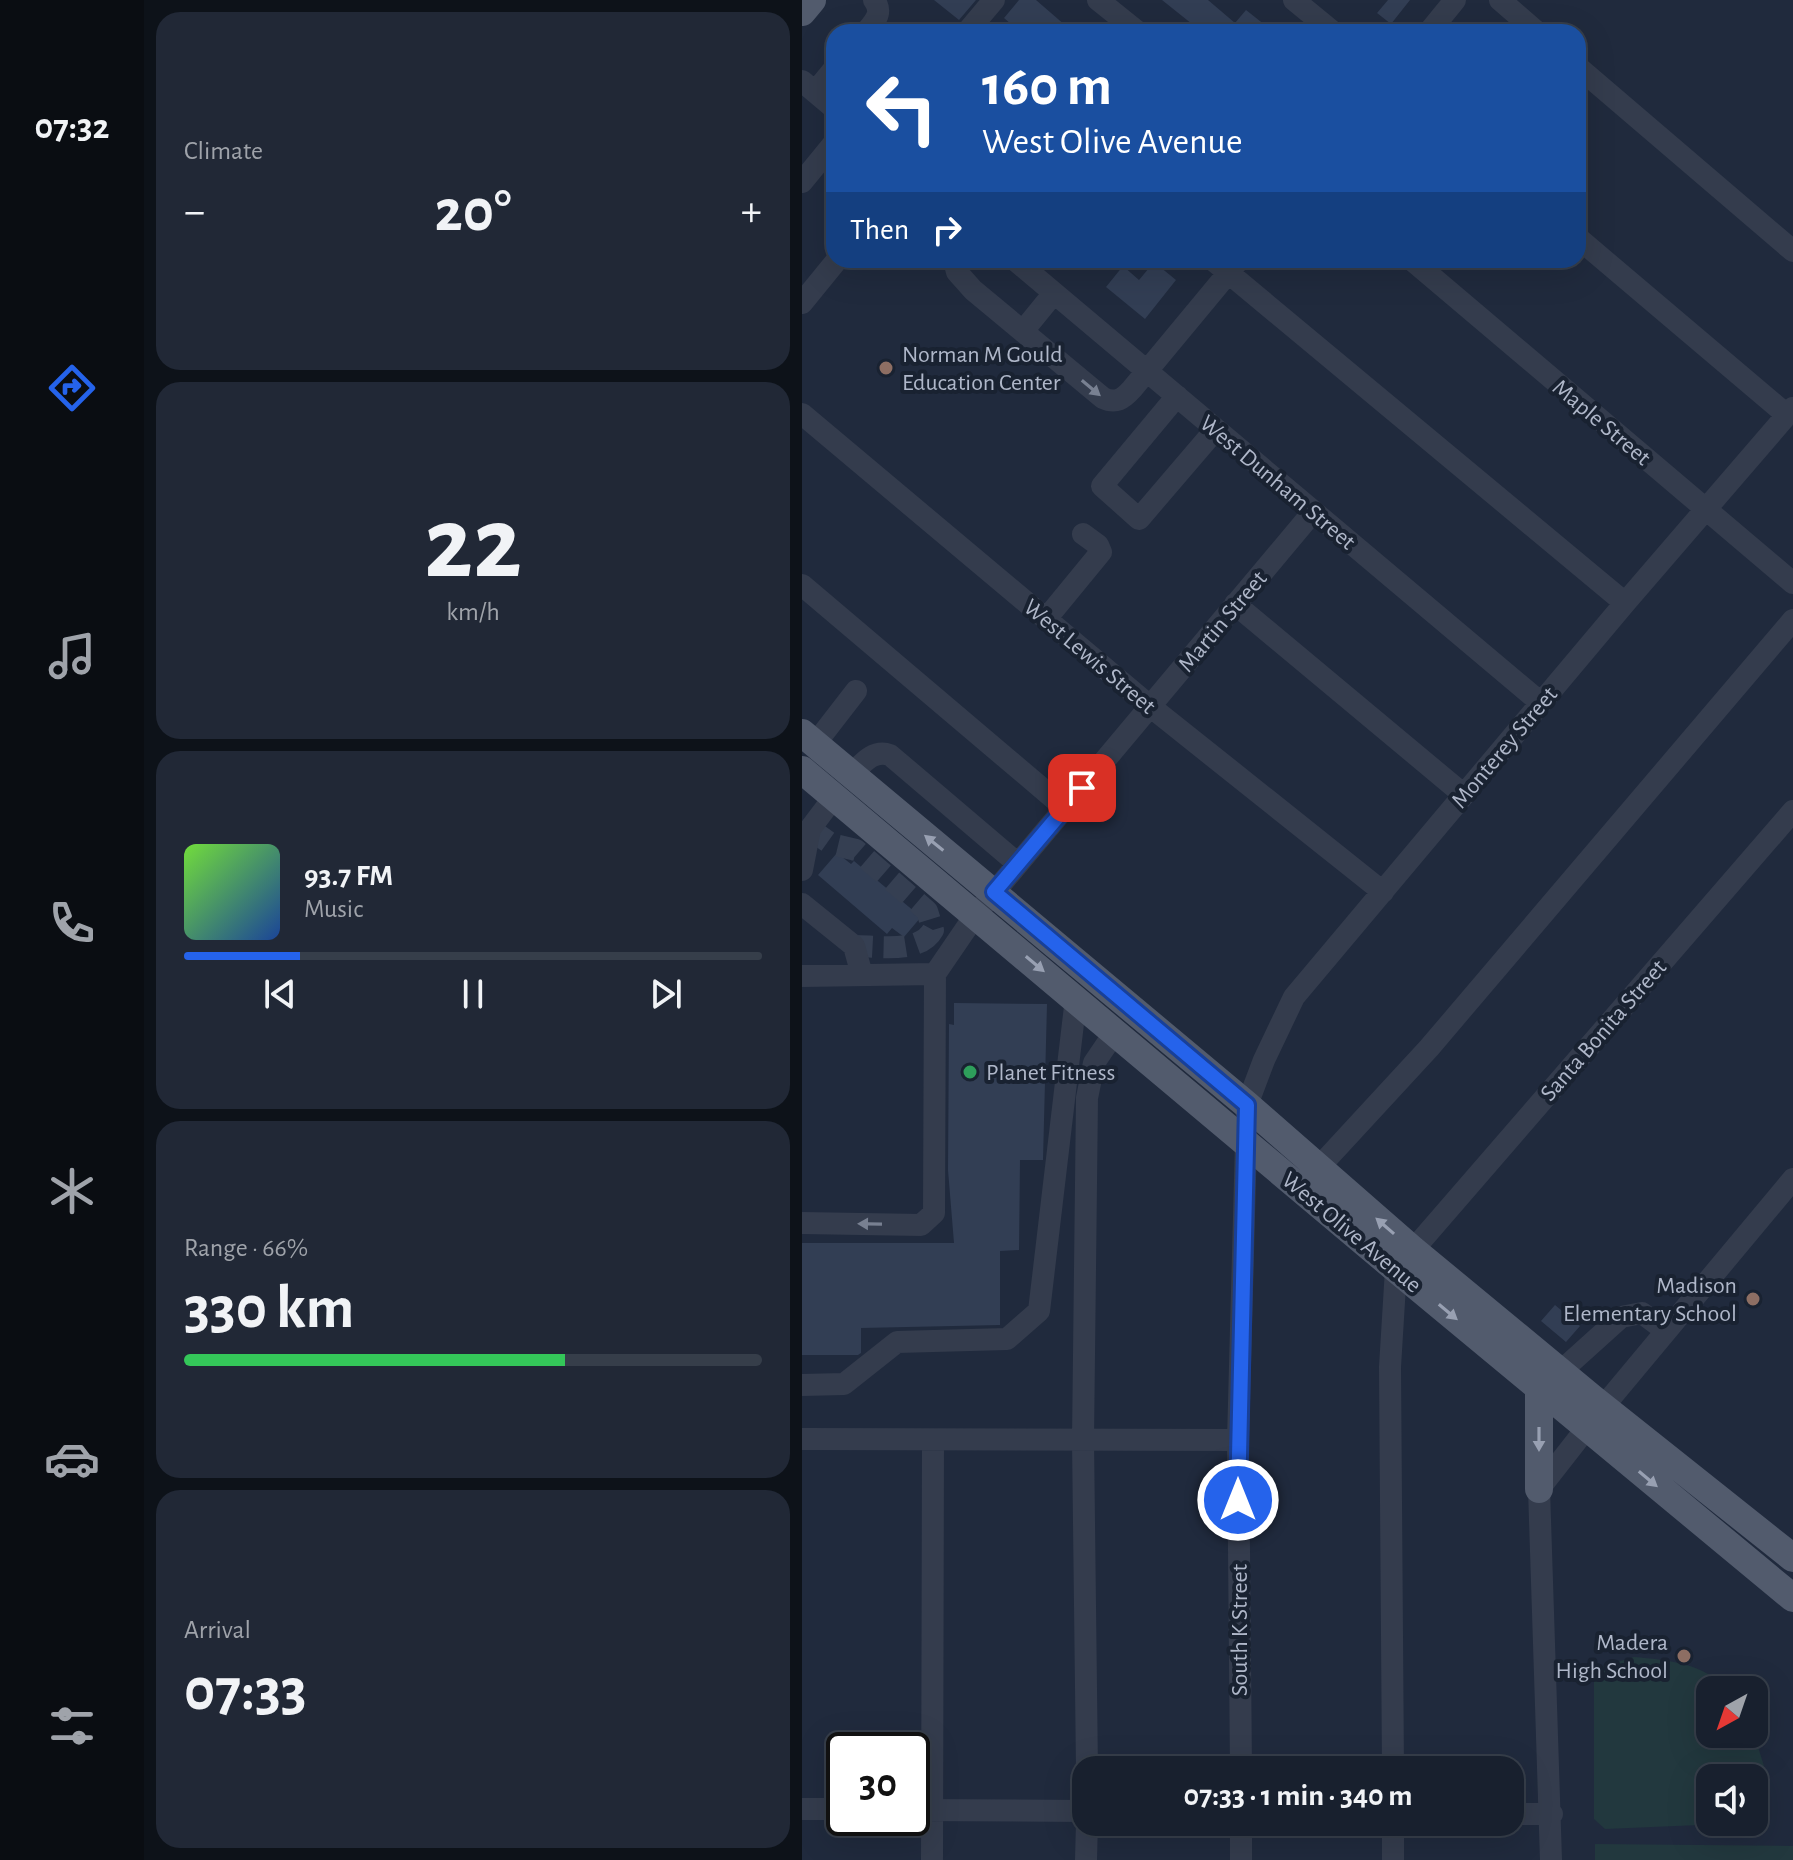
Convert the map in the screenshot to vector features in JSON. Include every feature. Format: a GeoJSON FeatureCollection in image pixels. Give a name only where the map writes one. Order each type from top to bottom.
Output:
{"type":"FeatureCollection","features":[{"type":"Feature","properties":{"kind":"main road"},"geometry":{"type":"LineString","coordinates":[[802,12],[812,0]]}},
{"type":"Feature","properties":{"kind":"main road","name":"West Olive Avenue"},"geometry":{"type":"LineString","coordinates":[[808,739],[842,786],[976,914],[1246,1143],[1309,1178]]}},
{"type":"Feature","properties":{"kind":"main road","name":"West Olive Avenue"},"geometry":{"type":"LineString","coordinates":[[802,770],[842,786],[994,892],[1247,1105],[1309,1178],[1595,1417],[1793,1598]]}},
{"type":"Feature","properties":{"kind":"main road"},"geometry":{"type":"LineString","coordinates":[[1539,1489],[1550,1380]]}},
{"type":"Feature","properties":{"kind":"main road","name":"West Olive Avenue"},"geometry":{"type":"LineString","coordinates":[[1595,1417],[1793,1558]]}},
{"type":"Feature","properties":{"kind":"street"},"geometry":{"type":"LineString","coordinates":[[872,24],[879,14],[879,6],[874,0]]}},
{"type":"Feature","properties":{"kind":"street"},"geometry":{"type":"LineString","coordinates":[[974,24],[994,0]]}},
{"type":"Feature","properties":{"kind":"street"},"geometry":{"type":"LineString","coordinates":[[1098,0],[1128,24]]}},
{"type":"Feature","properties":{"kind":"street"},"geometry":{"type":"LineString","coordinates":[[1294,0],[1323,24]]}},
{"type":"Feature","properties":{"kind":"street"},"geometry":{"type":"LineString","coordinates":[[1436,24],[1455,0]]}},
{"type":"Feature","properties":{"kind":"street"},"geometry":{"type":"LineString","coordinates":[[1500,0],[1528,24]]}},
{"type":"Feature","properties":{"kind":"street"},"geometry":{"type":"LineString","coordinates":[[1586,74],[1793,251]]}},
{"type":"Feature","properties":{"kind":"street"},"geometry":{"type":"LineString","coordinates":[[826,75],[808,87],[826,102]]}},
{"type":"Feature","properties":{"kind":"street"},"geometry":{"type":"LineString","coordinates":[[802,182],[826,153]]}},
{"type":"Feature","properties":{"kind":"street"},"geometry":{"type":"LineString","coordinates":[[1586,245],[1790,412]]}},
{"type":"Feature","properties":{"kind":"street"},"geometry":{"type":"LineString","coordinates":[[802,303],[830,268]]}},
{"type":"Feature","properties":{"kind":"street"},"geometry":{"type":"LineString","coordinates":[[956,268],[964,281],[1111,402],[1125,397],[1147,371],[1224,268]]}},
{"type":"Feature","properties":{"kind":"street","name":"West Dunham Street"},"geometry":{"type":"LineString","coordinates":[[1024,268],[1541,703]]}},
{"type":"Feature","properties":{"kind":"street"},"geometry":{"type":"LineString","coordinates":[[1232,268],[1625,603]]}},
{"type":"Feature","properties":{"kind":"street","name":"Maple Street"},"geometry":{"type":"LineString","coordinates":[[1421,268],[1793,583]]}},
{"type":"Feature","properties":{"kind":"street"},"geometry":{"type":"LineString","coordinates":[[1023,331],[1054,293]]}},
{"type":"Feature","properties":{"kind":"street"},"geometry":{"type":"LineString","coordinates":[[1177,396],[1102,486],[1139,519],[1216,429]]}},
{"type":"Feature","properties":{"kind":"street","name":"Monterey Street"},"geometry":{"type":"LineString","coordinates":[[1247,1105],[1294,997],[1790,412]]}},
{"type":"Feature","properties":{"kind":"street","name":"West Lewis Street"},"geometry":{"type":"LineString","coordinates":[[802,414],[1151,707],[1383,892]]}},
{"type":"Feature","properties":{"kind":"street","name":"Martin Street"},"geometry":{"type":"LineString","coordinates":[[935,974],[994,892],[1313,512]]}},
{"type":"Feature","properties":{"kind":"street"},"geometry":{"type":"LineString","coordinates":[[1046,619],[1101,552],[1098,545],[1083,534]]}},
{"type":"Feature","properties":{"kind":"street"},"geometry":{"type":"LineString","coordinates":[[802,585],[1065,808]]}},
{"type":"Feature","properties":{"kind":"street"},"geometry":{"type":"LineString","coordinates":[[1235,604],[1464,795]]}},
{"type":"Feature","properties":{"kind":"street"},"geometry":{"type":"LineString","coordinates":[[1309,1178],[1429,1048],[1793,620]]}},
{"type":"Feature","properties":{"kind":"street"},"geometry":{"type":"LineString","coordinates":[[808,739],[856,691]]}},
{"type":"Feature","properties":{"kind":"street"},"geometry":{"type":"LineString","coordinates":[[802,870],[806,826],[868,758],[884,753],[1018,864]]}},
{"type":"Feature","properties":{"kind":"street","name":"Santa Bonita Street"},"geometry":{"type":"LineString","coordinates":[[1404,1259],[1793,811]]}},
{"type":"Feature","properties":{"kind":"street"},"geometry":{"type":"LineString","coordinates":[[802,904],[854,946],[862,975]]}},
{"type":"Feature","properties":{"kind":"street"},"geometry":{"type":"LineString","coordinates":[[802,976],[935,974],[934,1213],[921,1225],[802,1223]]}},
{"type":"Feature","properties":{"kind":"street"},"geometry":{"type":"LineString","coordinates":[[802,1385],[844,1384],[897,1342],[1007,1339],[1039,1311],[1076,998]]}},
{"type":"Feature","properties":{"kind":"street"},"geometry":{"type":"LineString","coordinates":[[1087,1756],[1083,1440],[1087,1098],[1094,1063],[1115,1032]]}},
{"type":"Feature","properties":{"kind":"street","name":"South K Street"},"geometry":{"type":"LineString","coordinates":[[1241,1756],[1238,1440],[1247,1105]]}},
{"type":"Feature","properties":{"kind":"street"},"geometry":{"type":"LineString","coordinates":[[1551,1860],[1552,1814],[1539,1489],[1793,1179]]}},
{"type":"Feature","properties":{"kind":"street"},"geometry":{"type":"LineString","coordinates":[[1393,1756],[1390,1367],[1404,1259]]}},
{"type":"Feature","properties":{"kind":"street"},"geometry":{"type":"LineString","coordinates":[[1550,1380],[1621,1317],[1642,1313],[1666,1331]]}},
{"type":"Feature","properties":{"kind":"street"},"geometry":{"type":"LineString","coordinates":[[802,1439],[1238,1440]]}},
{"type":"Feature","properties":{"kind":"street"},"geometry":{"type":"LineString","coordinates":[[924,1732],[933,1440]]}},
{"type":"Feature","properties":{"kind":"street"},"geometry":{"type":"LineString","coordinates":[[802,1809],[826,1809]]}},
{"type":"Feature","properties":{"kind":"street"},"geometry":{"type":"LineString","coordinates":[[930,1810],[1072,1811]]}},
{"type":"Feature","properties":{"kind":"street"},"geometry":{"type":"LineString","coordinates":[[1524,1814],[1552,1814]]}},
{"type":"Feature","properties":{"kind":"street"},"geometry":{"type":"LineString","coordinates":[[927,1836],[932,1860]]}},
{"type":"Feature","properties":{"kind":"street"},"geometry":{"type":"LineString","coordinates":[[1086,1860],[1087,1836]]}},
{"type":"Feature","properties":{"kind":"street"},"geometry":{"type":"LineString","coordinates":[[1241,1836],[1241,1860]]}},
{"type":"Feature","properties":{"kind":"street"},"geometry":{"type":"LineString","coordinates":[[1393,1836],[1393,1860]]}},
{"type":"Feature","properties":{"kind":"green space"},"geometry":{"type":"Polygon","coordinates":[[[1634,1657],[1685,1664],[1708,1674],[1711,1676],[1696,1676],[1696,1748],[1758,1748],[1763,1764],[1696,1764],[1696,1825],[1605,1829],[1594,1819],[1594,1669],[1634,1657]]]}},
{"type":"Feature","properties":{"kind":"green space"},"geometry":{"type":"Polygon","coordinates":[[[1595,1844],[1793,1846],[1793,1860],[1595,1860],[1595,1844]]]}},
{"type":"Feature","properties":{"kind":"building"},"geometry":{"type":"Polygon","coordinates":[[[934,0],[976,0],[959,20],[934,0]]]}},
{"type":"Feature","properties":{"kind":"building"},"geometry":{"type":"Polygon","coordinates":[[[1019,0],[1036,0],[1064,24],[1011,24],[1004,18],[1019,0]]]}},
{"type":"Feature","properties":{"kind":"building"},"geometry":{"type":"Polygon","coordinates":[[[1162,0],[1208,0],[1235,23],[1246,10],[1264,24],[1192,24],[1162,0]]]}},
{"type":"Feature","properties":{"kind":"building"},"geometry":{"type":"Polygon","coordinates":[[[1388,0],[1410,0],[1391,24],[1377,13],[1388,0]]]}},
{"type":"Feature","properties":{"kind":"building"},"geometry":{"type":"Polygon","coordinates":[[[1121,268],[1139,280],[1149,268],[1161,268],[1176,280],[1145,319],[1106,287],[1121,268]]]}},
{"type":"Feature","properties":{"kind":"building"},"geometry":{"type":"Polygon","coordinates":[[[837,853],[851,864],[854,861],[921,917],[904,937],[892,928],[887,934],[818,875],[837,853]]]}},
{"type":"Feature","properties":{"kind":"building"},"geometry":{"type":"Polygon","coordinates":[[[954,1003],[1047,1004],[1043,1160],[1020,1160],[1019,1250],[1000,1251],[1000,1325],[861,1328],[861,1353],[858,1355],[802,1355],[802,1243],[954,1243],[948,1170],[949,1024],[954,1025],[954,1003]]]}},
{"type":"Feature","properties":{"kind":"building"},"geometry":{"type":"Polygon","coordinates":[[[1555,1305],[1580,1326],[1566,1342],[1541,1321],[1555,1305]]]}},
{"type":"Feature","properties":{"kind":"tunnel"},"geometry":{"type":"LineString","coordinates":[[810,829],[831,844],[856,850],[927,911],[933,930],[919,943],[898,947],[854,946]]}},
{"type":"Feature","properties":{"kind":"place","name":"Norman M Gould Education Center"},"geometry":{"type":"Point","coordinates":[886,368]}},
{"type":"Feature","properties":{"kind":"place","name":"Planet Fitness"},"geometry":{"type":"Point","coordinates":[970,1072]}},
{"type":"Feature","properties":{"kind":"place","name":"Madison Elementary School"},"geometry":{"type":"Point","coordinates":[1753,1299]}},
{"type":"Feature","properties":{"kind":"place","name":"Madera High School"},"geometry":{"type":"Point","coordinates":[1684,1656]}},
{"type":"Feature","properties":{"kind":"route"},"geometry":{"type":"LineString","coordinates":[[1082,788],[994,892],[1247,1105],[1238,1500]]}}]}
